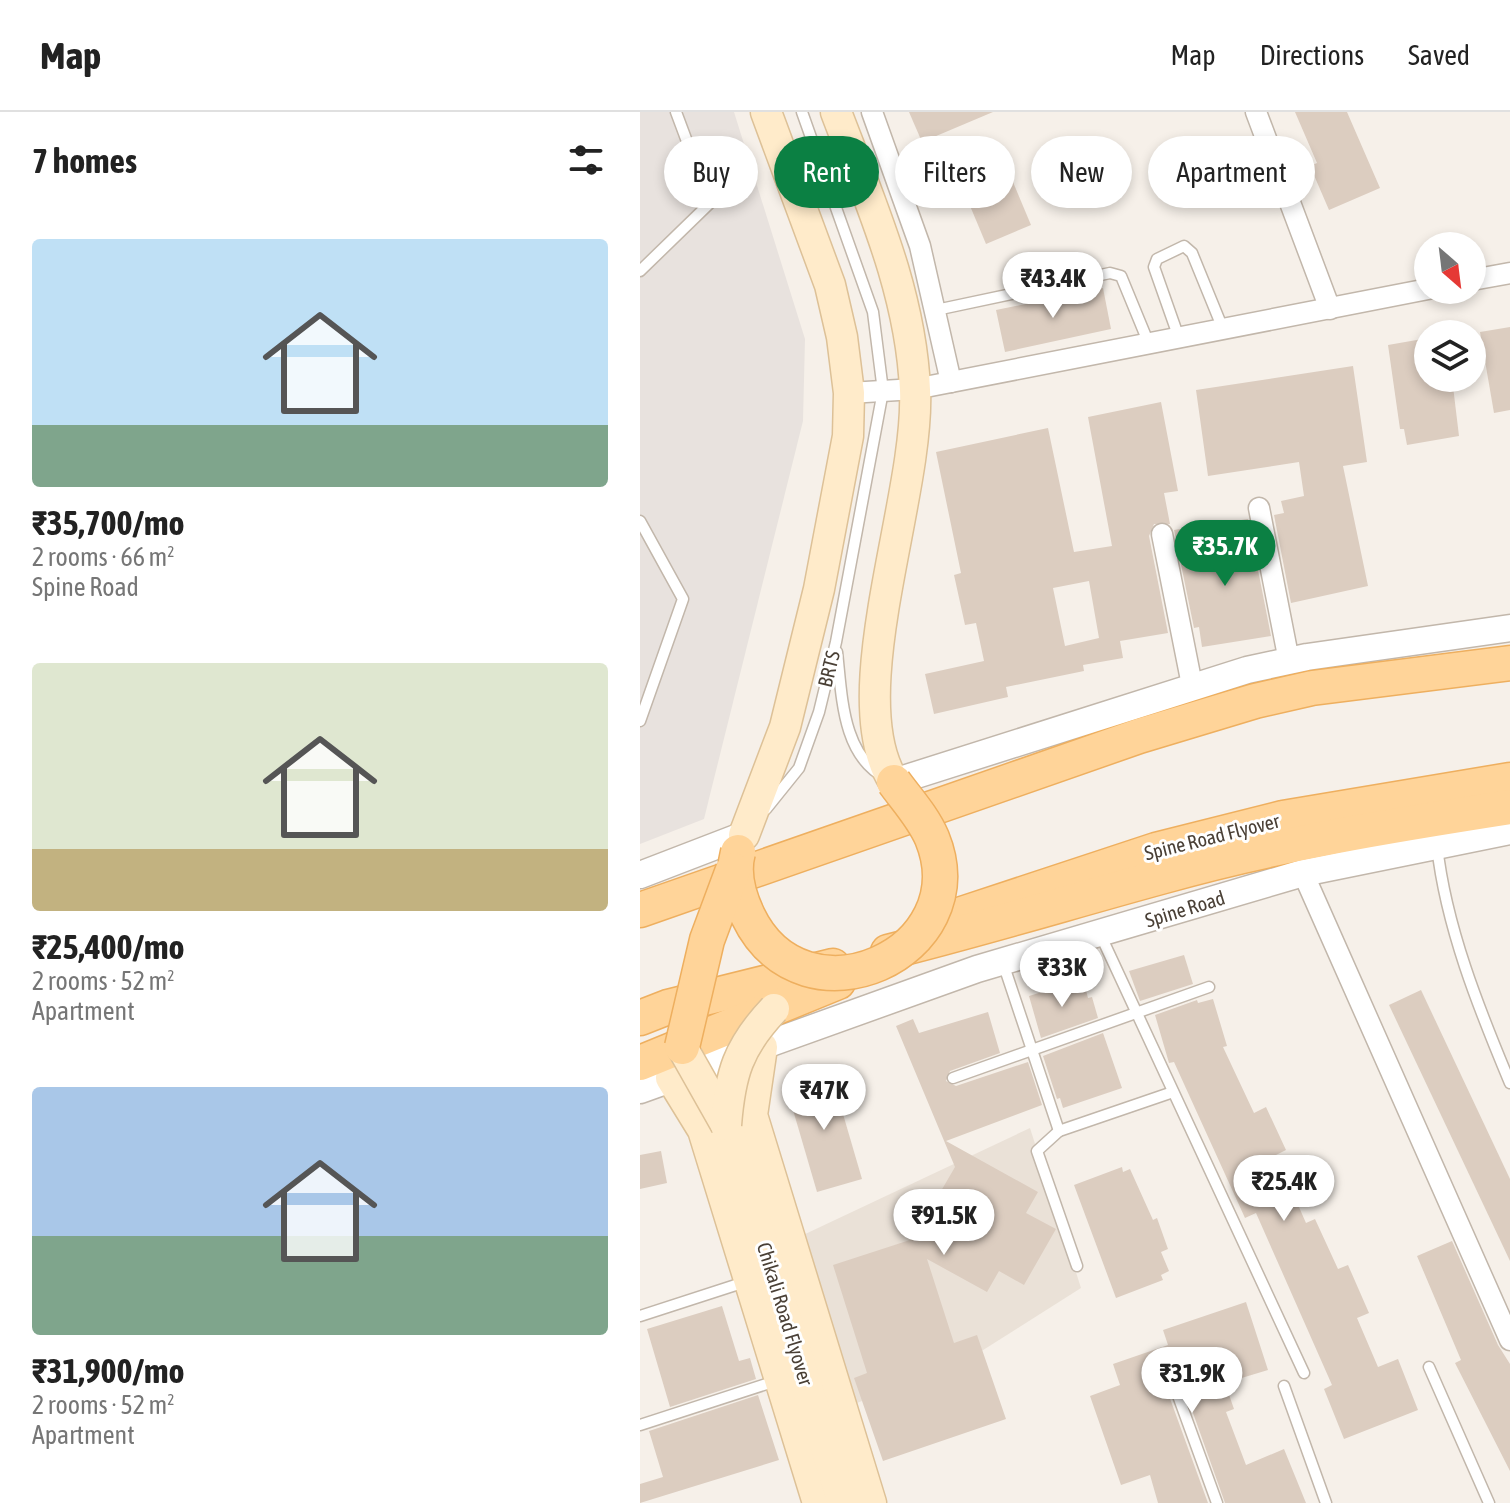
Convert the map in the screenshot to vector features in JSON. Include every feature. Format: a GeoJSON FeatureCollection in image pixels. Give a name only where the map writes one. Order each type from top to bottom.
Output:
{"type":"FeatureCollection","features":[{"type":"Feature","properties":{"kind":"main road"},"geometry":{"type":"LineString","coordinates":[[766,112],[830,285],[842,337],[849,393],[848,436],[819,589],[785,727],[707,940],[677,1062],[703,1130],[818,1503]]}},
{"type":"Feature","properties":{"kind":"main road"},"geometry":{"type":"LineString","coordinates":[[836,112],[894,266],[908,326],[915,389],[914,446],[873,701],[879,752],[894,782]]}},
{"type":"Feature","properties":{"kind":"main road"},"geometry":{"type":"LineString","coordinates":[[640,910],[1139,736],[1255,701],[1312,688],[1510,663]]}},
{"type":"Feature","properties":{"kind":"main road","name":"Spine Road Flyover"},"geometry":{"type":"LineString","coordinates":[[922,928],[1184,842],[1283,818],[1510,780]]}},
{"type":"Feature","properties":{"kind":"main road","name":"Spine Road Flyover"},"geometry":{"type":"LineString","coordinates":[[640,1063],[677,1062],[774,1009],[897,955],[922,928],[937,894],[937,858],[925,823],[894,782]]}},
{"type":"Feature","properties":{"kind":"main road","name":"Spine Road"},"geometry":{"type":"LineString","coordinates":[[640,1018],[668,1007],[1016,921],[1165,875],[1298,859],[1510,807]]}},
{"type":"Feature","properties":{"kind":"main road","name":"Spine Road Flyover"},"geometry":{"type":"LineString","coordinates":[[739,852],[752,925],[776,953],[809,970],[846,974],[864,971]]}},
{"type":"Feature","properties":{"kind":"main road","name":"Chikali Road Flyover"},"geometry":{"type":"LineString","coordinates":[[726,1125],[730,1078],[753,1031],[774,1009]]}},
{"type":"Feature","properties":{"kind":"main road"},"geometry":{"type":"LineString","coordinates":[[762,1047],[752,1115],[871,1503]]}},
{"type":"Feature","properties":{"kind":"main road","name":"Chikali Road Flyover"},"geometry":{"type":"LineString","coordinates":[[677,1062],[726,1125],[843,1503]]}},
{"type":"Feature","properties":{"kind":"street"},"geometry":{"type":"LineString","coordinates":[[872,112],[920,246],[951,382]]}},
{"type":"Feature","properties":{"kind":"street"},"geometry":{"type":"LineString","coordinates":[[1256,112],[1330,309]]}},
{"type":"Feature","properties":{"kind":"street"},"geometry":{"type":"LineString","coordinates":[[1486,277],[1510,273]]}},
{"type":"Feature","properties":{"kind":"street"},"geometry":{"type":"LineString","coordinates":[[849,393],[915,389],[1414,292]]}},
{"type":"Feature","properties":{"kind":"street"},"geometry":{"type":"LineString","coordinates":[[1259,508],[1289,661]]}},
{"type":"Feature","properties":{"kind":"street"},"geometry":{"type":"LineString","coordinates":[[1162,534],[1192,685]]}},
{"type":"Feature","properties":{"kind":"street"},"geometry":{"type":"LineString","coordinates":[[894,782],[1192,685],[1289,661],[1510,628]]}},
{"type":"Feature","properties":{"kind":"street","name":"Spine Road"},"geometry":{"type":"LineString","coordinates":[[640,1090],[677,1062],[762,1047],[1002,962],[1100,934],[1298,859],[1437,846],[1510,831]]}},
{"type":"Feature","properties":{"kind":"street"},"geometry":{"type":"LineString","coordinates":[[640,875],[739,852]]}},
{"type":"Feature","properties":{"kind":"street"},"geometry":{"type":"LineString","coordinates":[[1298,859],[1510,1340]]}},
{"type":"Feature","properties":{"kind":"lane"},"geometry":{"type":"LineString","coordinates":[[640,271],[710,203],[676,112]]}},
{"type":"Feature","properties":{"kind":"lane"},"geometry":{"type":"LineString","coordinates":[[802,112],[873,312],[883,391],[836,642]]}},
{"type":"Feature","properties":{"kind":"lane"},"geometry":{"type":"LineString","coordinates":[[1179,338],[1154,267],[1157,259],[1184,246],[1192,253],[1223,329]]}},
{"type":"Feature","properties":{"kind":"lane"},"geometry":{"type":"LineString","coordinates":[[936,310],[1110,273],[1121,276],[1128,286],[1149,344]]}},
{"type":"Feature","properties":{"kind":"lane"},"geometry":{"type":"LineString","coordinates":[[640,521],[683,599],[640,721]]}},
{"type":"Feature","properties":{"kind":"lane","name":"BRTS"},"geometry":{"type":"LineString","coordinates":[[836,642],[844,718],[867,769],[894,782]]}},
{"type":"Feature","properties":{"kind":"lane","name":"BRTS"},"geometry":{"type":"LineString","coordinates":[[739,852],[799,768],[819,712],[836,642]]}},
{"type":"Feature","properties":{"kind":"lane"},"geometry":{"type":"LineString","coordinates":[[1437,846],[1440,880],[1464,960],[1510,1083]]}},
{"type":"Feature","properties":{"kind":"lane"},"geometry":{"type":"LineString","coordinates":[[1100,934],[1304,1373]]}},
{"type":"Feature","properties":{"kind":"lane"},"geometry":{"type":"LineString","coordinates":[[1002,962],[1059,1131]]}},
{"type":"Feature","properties":{"kind":"lane"},"geometry":{"type":"LineString","coordinates":[[953,1078],[1209,987]]}},
{"type":"Feature","properties":{"kind":"lane"},"geometry":{"type":"LineString","coordinates":[[1077,1266],[1037,1151],[1059,1131],[1173,1092]]}},
{"type":"Feature","properties":{"kind":"lane"},"geometry":{"type":"LineString","coordinates":[[640,1316],[749,1280]]}},
{"type":"Feature","properties":{"kind":"lane"},"geometry":{"type":"LineString","coordinates":[[1429,1367],[1489,1503]]}},
{"type":"Feature","properties":{"kind":"lane"},"geometry":{"type":"LineString","coordinates":[[1168,1368],[1217,1503]]}},
{"type":"Feature","properties":{"kind":"lane"},"geometry":{"type":"LineString","coordinates":[[640,1425],[780,1380]]}},
{"type":"Feature","properties":{"kind":"lane"},"geometry":{"type":"LineString","coordinates":[[1284,1386],[1326,1503]]}},
{"type":"Feature","properties":{"kind":"shaded area"},"geometry":{"type":"Polygon","coordinates":[[[640,112],[734,112],[742,136],[664,136],[664,208],[758,208],[758,189],[805,339],[803,421],[704,819],[640,844],[640,112]]]}},
{"type":"Feature","properties":{"kind":"shaded area"},"geometry":{"type":"Polygon","coordinates":[[[1030,1128],[1081,1288],[961,1364],[854,1404],[801,1236],[1030,1128]]]}},
{"type":"Feature","properties":{"kind":"building"},"geometry":{"type":"Polygon","coordinates":[[[909,112],[993,112],[936,136],[919,136],[909,112]]]}},
{"type":"Feature","properties":{"kind":"building"},"geometry":{"type":"Polygon","coordinates":[[[1295,112],[1347,112],[1380,188],[1329,210],[1315,178],[1315,136],[1305,136],[1295,112]]]}},
{"type":"Feature","properties":{"kind":"building"},"geometry":{"type":"Polygon","coordinates":[[[1015,187],[1031,225],[986,244],[971,208],[1015,208],[1015,187]]]}},
{"type":"Feature","properties":{"kind":"building"},"geometry":{"type":"Polygon","coordinates":[[[1103,288],[1111,329],[1005,352],[996,310],[1103,288]]]}},
{"type":"Feature","properties":{"kind":"building"},"geometry":{"type":"Polygon","coordinates":[[[1510,327],[1510,410],[1494,413],[1486,367],[1486,331],[1510,327]]]}},
{"type":"Feature","properties":{"kind":"building"},"geometry":{"type":"Polygon","coordinates":[[[1414,340],[1414,392],[1454,392],[1459,436],[1407,445],[1404,429],[1400,429],[1388,345],[1414,340]]]}},
{"type":"Feature","properties":{"kind":"building"},"geometry":{"type":"Polygon","coordinates":[[[1353,366],[1367,462],[1343,466],[1368,586],[1291,603],[1274,515],[1284,513],[1281,501],[1304,496],[1299,462],[1208,476],[1196,390],[1353,366]]]}},
{"type":"Feature","properties":{"kind":"building"},"geometry":{"type":"Polygon","coordinates":[[[1161,402],[1178,491],[1164,493],[1170,524],[1154,524],[1149,536],[1168,633],[1120,641],[1123,658],[1083,665],[1084,671],[1006,687],[1008,697],[934,714],[925,674],[984,661],[976,623],[965,625],[954,575],[961,573],[936,452],[1048,428],[1074,552],[1112,546],[1088,417],[1161,402]],[[1089,581],[1053,588],[1065,646],[1099,638],[1089,581]]]}},
{"type":"Feature","properties":{"kind":"building"},"geometry":{"type":"Polygon","coordinates":[[[1248,519],[1271,636],[1202,647],[1199,627],[1194,628],[1174,530],[1186,528],[1192,563],[1220,558],[1215,524],[1248,519]]]}},
{"type":"Feature","properties":{"kind":"building"},"geometry":{"type":"Polygon","coordinates":[[[1184,955],[1193,984],[1140,1001],[1129,971],[1184,955]]]}},
{"type":"Feature","properties":{"kind":"building"},"geometry":{"type":"Polygon","coordinates":[[[1078,981],[1079,987],[1085,986],[1088,998],[1092,997],[1098,1018],[1041,1038],[1029,996],[1078,981]]]}},
{"type":"Feature","properties":{"kind":"building"},"geometry":{"type":"Polygon","coordinates":[[[1421,990],[1510,1179],[1510,1261],[1389,1005],[1421,990]]]}},
{"type":"Feature","properties":{"kind":"building"},"geometry":{"type":"Polygon","coordinates":[[[1213,999],[1227,1046],[1223,1047],[1254,1113],[1266,1107],[1286,1150],[1276,1155],[1306,1223],[1315,1219],[1338,1269],[1348,1265],[1369,1313],[1357,1318],[1378,1367],[1398,1359],[1418,1410],[1344,1439],[1324,1389],[1332,1385],[1256,1213],[1245,1218],[1174,1062],[1169,1063],[1155,1015],[1197,1000],[1198,1003],[1213,999]]]}},
{"type":"Feature","properties":{"kind":"building"},"geometry":{"type":"Polygon","coordinates":[[[988,1012],[1000,1053],[950,1071],[946,1081],[956,1086],[1028,1062],[1042,1105],[946,1141],[1038,1192],[1026,1213],[1056,1229],[1024,1285],[999,1271],[987,1292],[927,1259],[954,1343],[977,1335],[1006,1419],[883,1461],[854,1378],[867,1373],[833,1265],[913,1239],[955,1167],[896,1026],[913,1019],[919,1033],[988,1012]]]}},
{"type":"Feature","properties":{"kind":"building"},"geometry":{"type":"Polygon","coordinates":[[[1103,1033],[1122,1088],[1063,1108],[1043,1056],[1103,1033]]]}},
{"type":"Feature","properties":{"kind":"building"},"geometry":{"type":"Polygon","coordinates":[[[831,1073],[862,1179],[817,1192],[786,1086],[831,1073]]]}},
{"type":"Feature","properties":{"kind":"building"},"geometry":{"type":"Polygon","coordinates":[[[661,1151],[667,1183],[640,1189],[640,1155],[661,1151]]]}},
{"type":"Feature","properties":{"kind":"building"},"geometry":{"type":"Polygon","coordinates":[[[1122,1167],[1123,1172],[1130,1169],[1153,1220],[1157,1218],[1168,1249],[1161,1252],[1169,1271],[1161,1275],[1163,1280],[1116,1298],[1074,1185],[1122,1167]]]}},
{"type":"Feature","properties":{"kind":"building"},"geometry":{"type":"Polygon","coordinates":[[[1452,1241],[1498,1345],[1510,1364],[1510,1471],[1455,1363],[1461,1360],[1417,1256],[1452,1241]]]}},
{"type":"Feature","properties":{"kind":"building"},"geometry":{"type":"Polygon","coordinates":[[[1246,1302],[1268,1370],[1225,1383],[1234,1409],[1226,1412],[1246,1465],[1284,1449],[1306,1503],[1225,1503],[1176,1365],[1169,1360],[1161,1364],[1160,1371],[1208,1503],[1158,1503],[1150,1475],[1121,1485],[1090,1396],[1120,1385],[1113,1364],[1168,1345],[1163,1330],[1246,1302]]]}},
{"type":"Feature","properties":{"kind":"building"},"geometry":{"type":"Polygon","coordinates":[[[722,1306],[739,1361],[750,1358],[756,1379],[670,1407],[647,1329],[722,1306]]]}},
{"type":"Feature","properties":{"kind":"building"},"geometry":{"type":"Polygon","coordinates":[[[758,1395],[779,1460],[640,1503],[640,1484],[663,1477],[649,1431],[758,1395]]]}}]}
